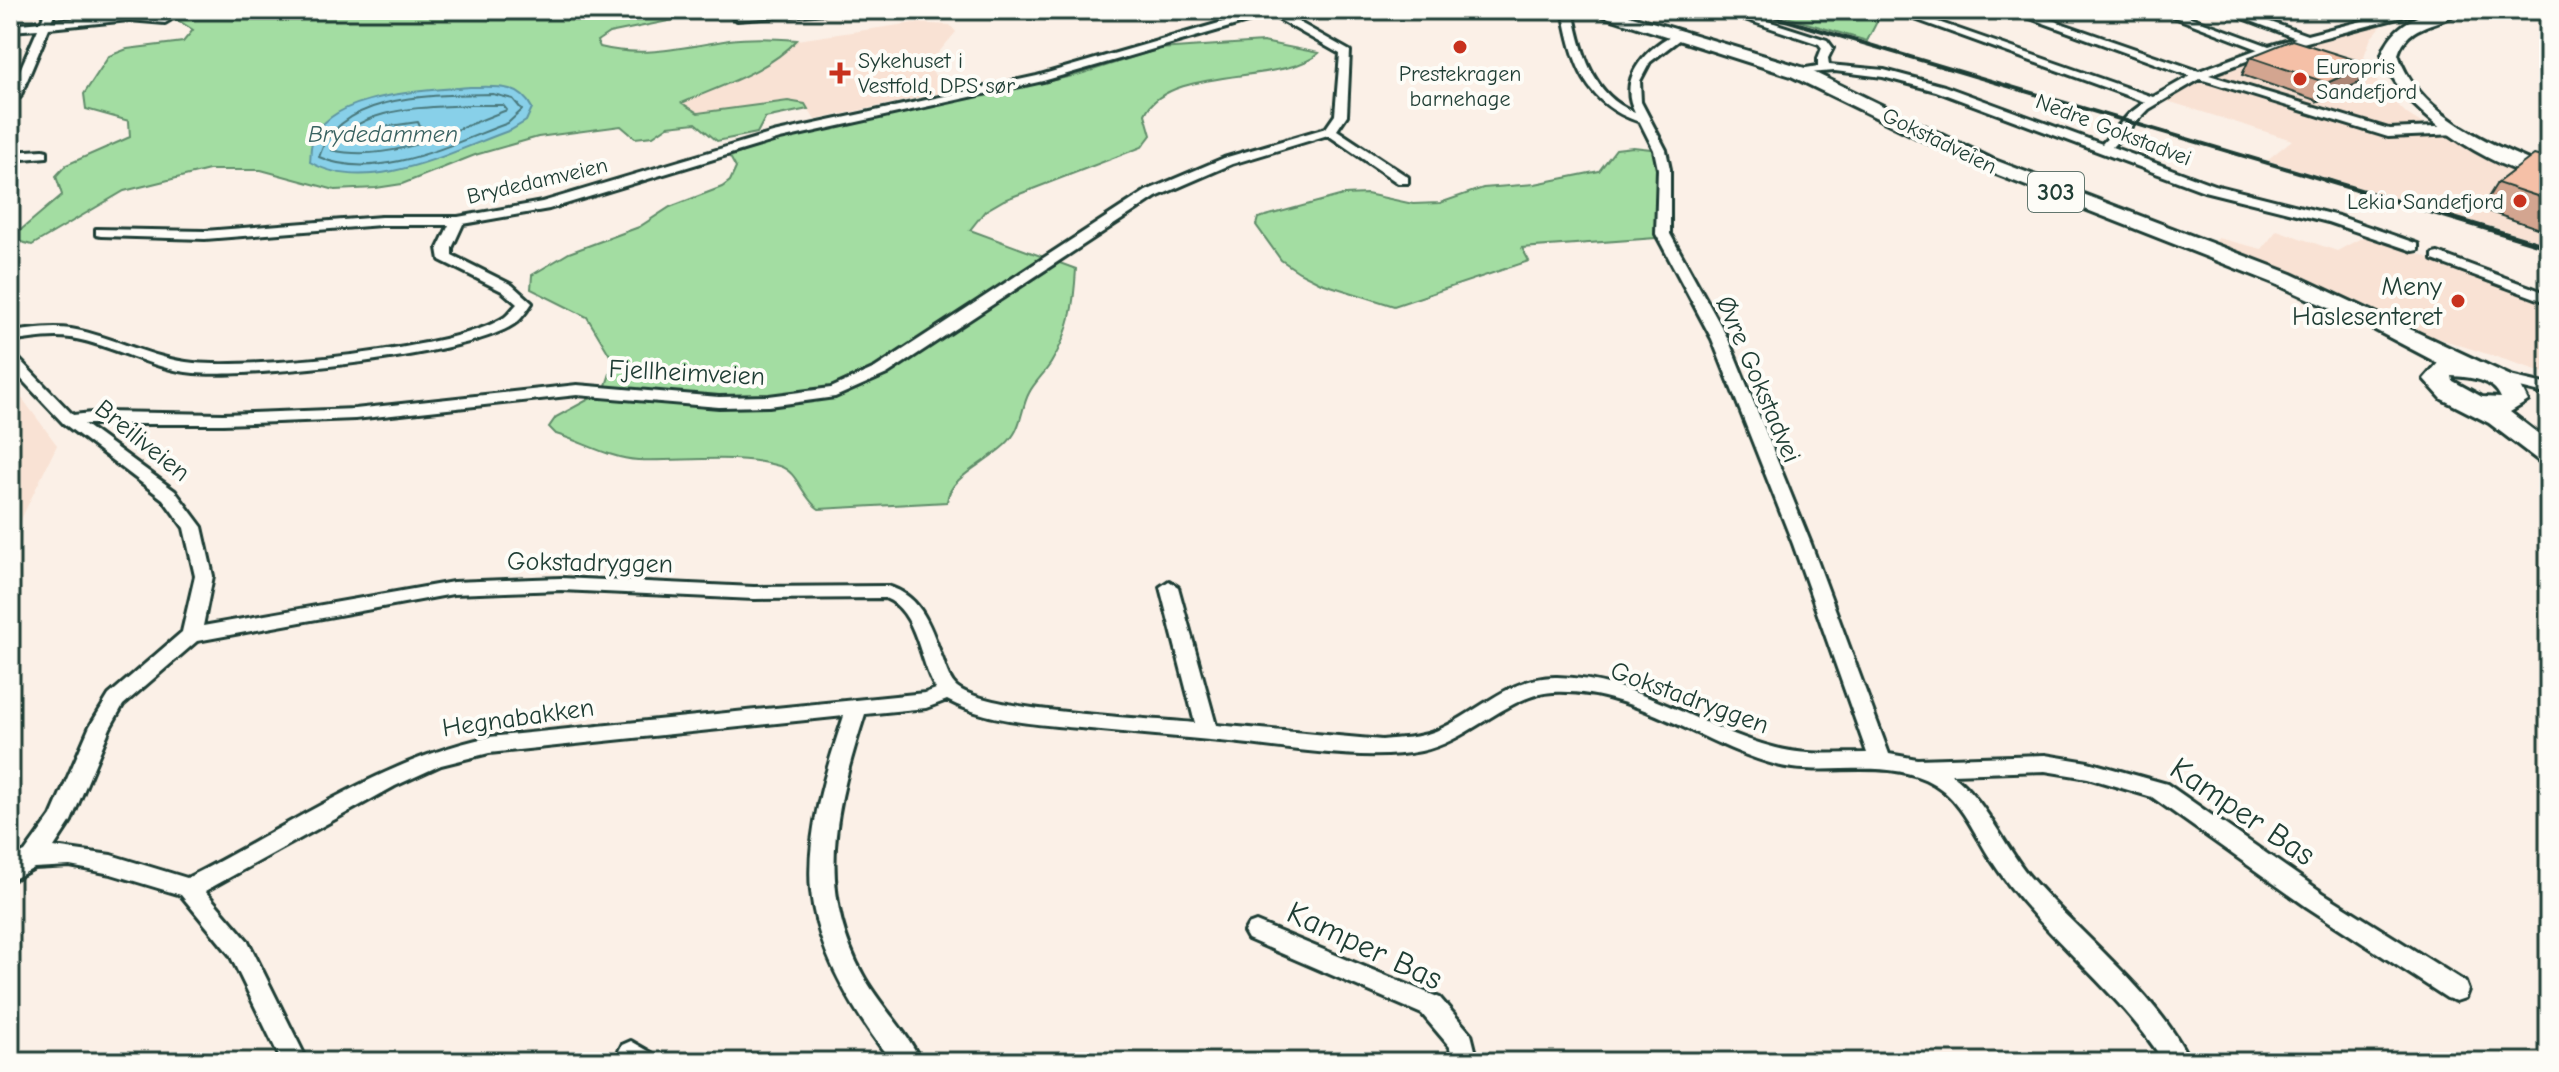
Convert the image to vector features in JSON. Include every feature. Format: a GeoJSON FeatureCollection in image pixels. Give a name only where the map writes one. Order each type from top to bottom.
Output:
{"type":"FeatureCollection","features":[{"type":"Feature","properties":{"kind":"main road","name":"Gokstadveien"},"geometry":{"type":"LineString","coordinates":[[1593,10],[1798,72],[2011,175],[2284,279],[2482,373]]}},
{"type":"Feature","properties":{"kind":"main road"},"geometry":{"type":"LineString","coordinates":[[2455,10],[2407,28],[2395,40],[2390,54],[2391,65],[2405,88],[2458,130],[2549,176]]}},
{"type":"Feature","properties":{"kind":"main road","name":"Gokstadveien"},"geometry":{"type":"LineString","coordinates":[[2284,279],[2399,340],[2438,374]]}},
{"type":"Feature","properties":{"kind":"main road"},"geometry":{"type":"LineString","coordinates":[[2438,374],[2449,368],[2482,373]]}},
{"type":"Feature","properties":{"kind":"main road","name":"303"},"geometry":{"type":"LineString","coordinates":[[2482,373],[2511,388],[2521,414],[2549,445]]}},
{"type":"Feature","properties":{"kind":"main road","name":"303"},"geometry":{"type":"LineString","coordinates":[[2438,374],[2447,390],[2499,417],[2549,455]]}},
{"type":"Feature","properties":{"kind":"main road"},"geometry":{"type":"LineString","coordinates":[[2466,400],[2501,406],[2516,400]]}},
{"type":"Feature","properties":{"kind":"street"},"geometry":{"type":"LineString","coordinates":[[14,97],[51,10]]}},
{"type":"Feature","properties":{"kind":"street"},"geometry":{"type":"LineString","coordinates":[[737,14],[827,10]]}},
{"type":"Feature","properties":{"kind":"street"},"geometry":{"type":"LineString","coordinates":[[1568,10],[1582,70],[1593,89],[1625,114],[1641,119]]}},
{"type":"Feature","properties":{"kind":"street"},"geometry":{"type":"LineString","coordinates":[[1723,10],[1823,42],[1828,48],[1822,62],[1824,67]]}},
{"type":"Feature","properties":{"kind":"street"},"geometry":{"type":"LineString","coordinates":[[2013,10],[2201,76],[2388,133],[2458,130]]}},
{"type":"Feature","properties":{"kind":"street"},"geometry":{"type":"LineString","coordinates":[[2161,10],[2268,49]]}},
{"type":"Feature","properties":{"kind":"street"},"geometry":{"type":"LineString","coordinates":[[2227,10],[2306,38]]}},
{"type":"Feature","properties":{"kind":"street"},"geometry":{"type":"LineString","coordinates":[[2347,10],[2376,20]]}},
{"type":"Feature","properties":{"kind":"street"},"geometry":{"type":"LineString","coordinates":[[1270,11],[1346,53],[1341,115],[1330,131],[1403,180]]}},
{"type":"Feature","properties":{"kind":"street","name":"Brydedamveien"},"geometry":{"type":"LineString","coordinates":[[10,337],[47,333],[77,335],[135,355],[216,370],[326,361],[459,340],[511,320],[521,314],[525,303],[507,288],[445,257],[445,248],[458,221],[588,194],[777,136],[1091,66],[1270,11]]}},
{"type":"Feature","properties":{"kind":"street"},"geometry":{"type":"LineString","coordinates":[[2103,150],[2127,122],[2154,101],[2214,68],[2268,49],[2407,11]]}},
{"type":"Feature","properties":{"kind":"street"},"geometry":{"type":"LineString","coordinates":[[10,28],[129,17],[165,20]]}},
{"type":"Feature","properties":{"kind":"street"},"geometry":{"type":"LineString","coordinates":[[1917,18],[2154,101]]}},
{"type":"Feature","properties":{"kind":"street","name":"Øvre Gokstadvei"},"geometry":{"type":"LineString","coordinates":[[1680,34],[1646,60],[1634,81],[1635,102],[1641,119],[1660,150],[1664,169],[1663,234],[1720,339],[1802,544],[1881,761]]}},
{"type":"Feature","properties":{"kind":"street","name":"Nedre Gokstadvei"},"geometry":{"type":"LineString","coordinates":[[1798,72],[1824,67],[1875,73],[1944,90],[2210,188],[2334,220],[2413,247]]}},
{"type":"Feature","properties":{"kind":"street","name":"Fjellheimveien"},"geometry":{"type":"LineString","coordinates":[[69,420],[355,414],[577,390],[719,402],[809,398],[835,392],[881,371],[1151,194],[1228,161],[1330,131]]}},
{"type":"Feature","properties":{"kind":"street"},"geometry":{"type":"LineString","coordinates":[[10,156],[43,154]]}},
{"type":"Feature","properties":{"kind":"street"},"geometry":{"type":"LineString","coordinates":[[101,232],[205,235],[381,221],[458,221]]}},
{"type":"Feature","properties":{"kind":"street"},"geometry":{"type":"LineString","coordinates":[[2438,257],[2549,299]]}},
{"type":"Feature","properties":{"kind":"street","name":"Breiliveien"},"geometry":{"type":"LineString","coordinates":[[10,358],[69,420],[169,495],[193,527],[204,576],[191,635]]}},
{"type":"Feature","properties":{"kind":"street"},"geometry":{"type":"LineString","coordinates":[[2482,373],[2549,390]]}},
{"type":"Feature","properties":{"kind":"street"},"geometry":{"type":"LineString","coordinates":[[2516,400],[2549,397]]}},
{"type":"Feature","properties":{"kind":"street","name":"Gokstadryggen"},"geometry":{"type":"LineString","coordinates":[[191,635],[453,588],[561,584],[754,593],[868,589],[900,597],[918,619],[939,677],[949,692],[971,704],[1029,715],[1382,748],[1423,744],[1451,733],[1521,691],[1554,684],[1597,690],[1668,712],[1776,757],[1830,764],[1881,761]]}},
{"type":"Feature","properties":{"kind":"street"},"geometry":{"type":"LineString","coordinates":[[1169,587],[1208,734]]}},
{"type":"Feature","properties":{"kind":"street"},"geometry":{"type":"LineString","coordinates":[[33,859],[60,821],[100,726],[116,700],[191,635]]}},
{"type":"Feature","properties":{"kind":"street","name":"Hegnabakken"},"geometry":{"type":"LineString","coordinates":[[189,888],[276,843],[414,764],[441,755],[489,745],[926,700],[949,692]]}},
{"type":"Feature","properties":{"kind":"street"},"geometry":{"type":"LineString","coordinates":[[857,707],[832,795],[823,891],[833,937],[864,1003],[908,1062]]}},
{"type":"Feature","properties":{"kind":"street","name":"Kamper Bas"},"geometry":{"type":"LineString","coordinates":[[1881,761],[1919,766],[2045,763],[2088,770],[2159,790],[2315,900],[2456,990]]}},
{"type":"Feature","properties":{"kind":"street","name":"Kamper Bas"},"geometry":{"type":"LineString","coordinates":[[1919,766],[1945,780],[1962,796],[2027,889],[2134,1004],[2177,1062]]}},
{"type":"Feature","properties":{"kind":"street"},"geometry":{"type":"LineString","coordinates":[[10,871],[33,859],[63,857],[119,867],[189,888],[239,948],[295,1062]]}},
{"type":"Feature","properties":{"kind":"street","name":"Kamper Bas"},"geometry":{"type":"LineString","coordinates":[[1256,932],[1431,1006],[1462,1042],[1465,1062]]}},
{"type":"Feature","properties":{"kind":"shaded area"},"geometry":{"type":"Polygon","coordinates":[[[2377,21],[2385,22],[2371,38],[2364,56],[2380,87],[2407,114],[2429,128],[2549,184],[2549,244],[2267,160],[2292,140],[2161,99],[2215,69],[2299,40],[2377,21]]]}},
{"type":"Feature","properties":{"kind":"shaded area","name":"Sykehuset i Vestfold, DPS sør"},"geometry":{"type":"Polygon","coordinates":[[[913,23],[950,25],[956,32],[927,66],[948,91],[815,120],[805,104],[788,101],[698,113],[682,103],[735,80],[787,50],[797,40],[913,23]]]}},
{"type":"Feature","properties":{"kind":"shaded area"},"geometry":{"type":"Polygon","coordinates":[[[2277,230],[2337,251],[2367,235],[2549,302],[2549,374],[2422,333],[2213,243],[2218,238],[2262,249],[2277,230]]]}},
{"type":"Feature","properties":{"kind":"shaded area"},"geometry":{"type":"Polygon","coordinates":[[[10,382],[57,445],[10,542],[10,382]]]}},
{"type":"Feature","properties":{"kind":"green space"},"geometry":{"type":"Polygon","coordinates":[[[113,10],[674,10],[693,16],[609,33],[597,41],[600,47],[633,52],[737,39],[797,40],[773,61],[682,103],[698,113],[788,101],[805,104],[808,109],[765,118],[757,133],[717,141],[696,123],[668,126],[653,136],[635,138],[621,126],[538,137],[475,155],[402,184],[376,188],[335,190],[261,170],[209,170],[124,191],[32,245],[10,239],[62,195],[56,176],[66,165],[130,137],[129,121],[86,109],[84,94],[109,56],[127,49],[183,42],[193,30],[176,19],[133,17],[128,11],[113,10]]]}},
{"type":"Feature","properties":{"kind":"green space"},"geometry":{"type":"Polygon","coordinates":[[[1763,10],[1883,10],[1867,41],[1763,10]]]}},
{"type":"Feature","properties":{"kind":"green space"},"geometry":{"type":"Polygon","coordinates":[[[1263,42],[1319,53],[1303,63],[1281,69],[1177,88],[1158,99],[1145,114],[1151,135],[1142,147],[1004,200],[985,211],[970,230],[1076,269],[1075,282],[1063,340],[1029,393],[1014,434],[997,452],[956,483],[947,502],[819,509],[791,473],[779,466],[727,459],[627,459],[556,434],[549,427],[556,417],[604,391],[614,362],[587,317],[531,289],[532,275],[569,253],[639,227],[670,207],[722,187],[730,181],[736,168],[730,157],[777,139],[1077,75],[1159,49],[1263,42]]]}},
{"type":"Feature","properties":{"kind":"green space"},"geometry":{"type":"Polygon","coordinates":[[[1616,149],[1660,150],[1664,203],[1656,238],[1522,248],[1529,261],[1394,306],[1321,283],[1299,272],[1281,260],[1256,225],[1258,218],[1343,195],[1367,194],[1413,204],[1440,203],[1483,188],[1535,184],[1599,171],[1616,149]]]}},
{"type":"Feature","properties":{"kind":"water","name":"Brydedammen"},"geometry":{"type":"Polygon","coordinates":[[[470,87],[506,88],[520,94],[532,108],[526,121],[511,130],[438,158],[384,173],[358,175],[333,171],[310,162],[312,143],[321,126],[337,113],[380,97],[470,87]]]}},
{"type":"Feature","properties":{"kind":"building"},"geometry":{"type":"Polygon","coordinates":[[[2292,40],[2368,64],[2327,83],[2250,57],[2292,40]]]}},
{"type":"Feature","properties":{"kind":"building"},"geometry":{"type":"Polygon","coordinates":[[[2534,155],[2549,159],[2549,200],[2497,183],[2534,155]]]}},
{"type":"Feature","properties":{"kind":"railway"},"geometry":{"type":"LineString","coordinates":[[1752,10],[2332,182]]}},
{"type":"Feature","properties":{"kind":"railway"},"geometry":{"type":"LineString","coordinates":[[2325,180],[2549,247]]}},
{"type":"Feature","properties":{"kind":"place","name":"Prestekragen barnehage"},"geometry":{"type":"Point","coordinates":[1460,47]}},
{"type":"Feature","properties":{"kind":"place","name":"Sykehuset i Vestfold, DPS sør"},"geometry":{"type":"Point","coordinates":[840,73]}},
{"type":"Feature","properties":{"kind":"place","name":"Europris Sandefjord"},"geometry":{"type":"Point","coordinates":[2300,79]}},
{"type":"Feature","properties":{"kind":"place","name":"Lekia Sandefjord"},"geometry":{"type":"Point","coordinates":[2520,201]}},
{"type":"Feature","properties":{"kind":"place","name":"Meny Haslesenteret"},"geometry":{"type":"Point","coordinates":[2458,301]}}]}
